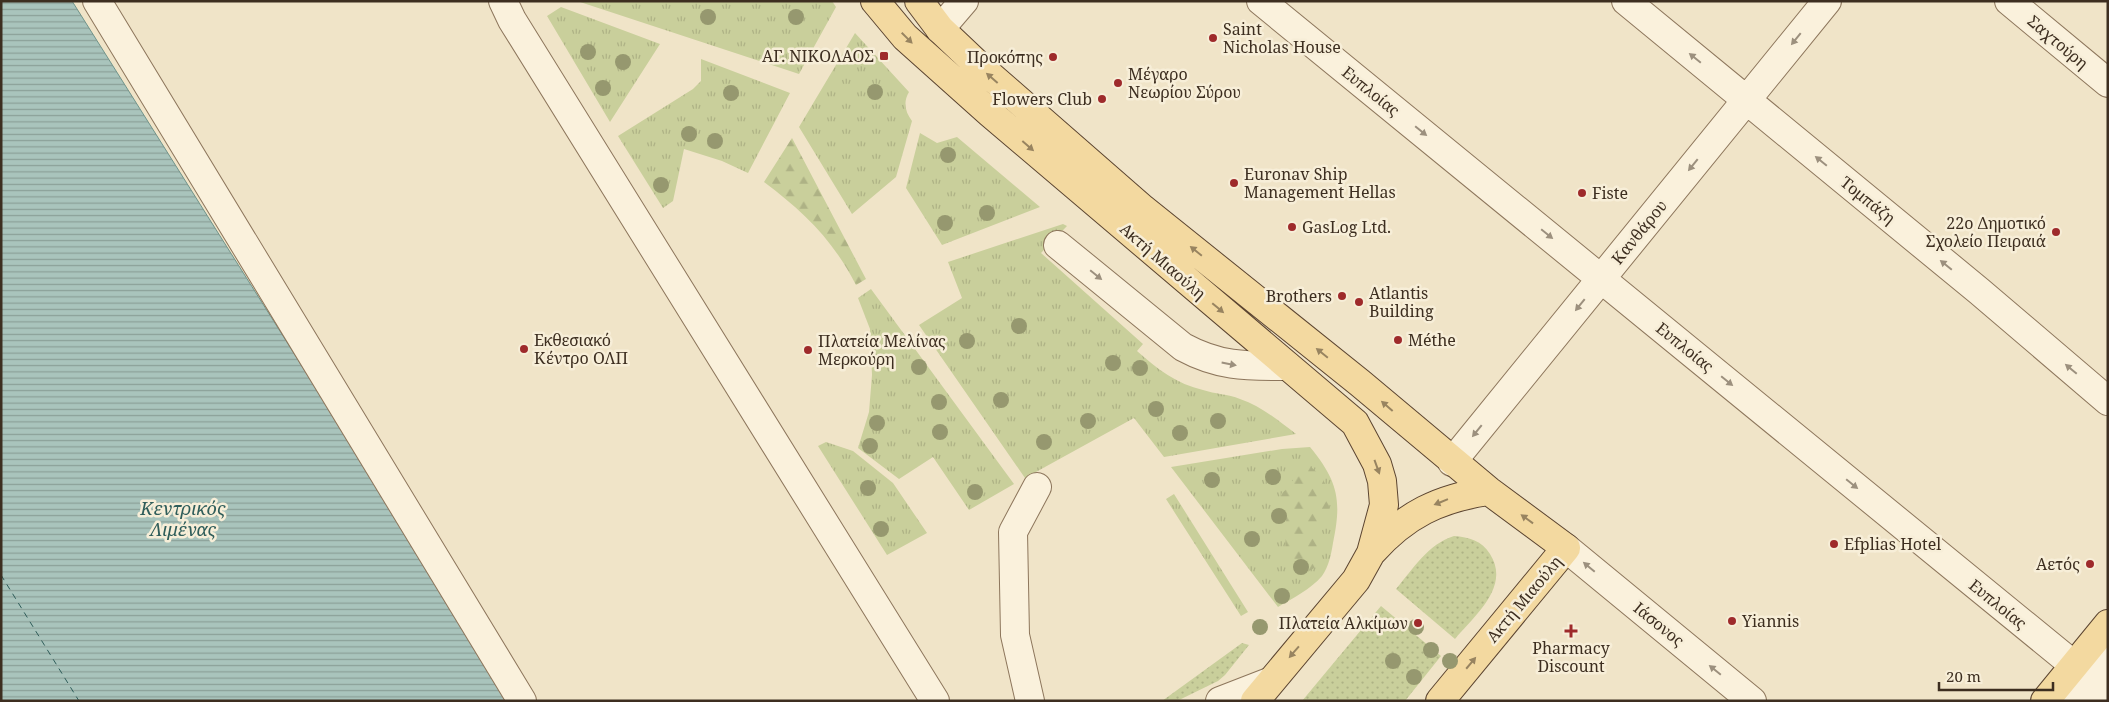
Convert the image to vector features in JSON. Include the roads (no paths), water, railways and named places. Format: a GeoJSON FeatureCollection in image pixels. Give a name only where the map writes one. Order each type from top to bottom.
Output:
{"type":"FeatureCollection","features":[{"type":"Feature","properties":{"kind":"main road","name":"Ακτή Μιαούλη"},"geometry":{"type":"LineString","coordinates":[[875,1],[905,37],[933,63],[1355,423],[1377,464],[1382,482],[1384,505],[1371,553],[1356,580],[1262,691]]}},
{"type":"Feature","properties":{"kind":"main road","name":"Ακτή Μιαούλη"},"geometry":{"type":"LineString","coordinates":[[919,1],[940,30],[978,66],[1143,209],[1360,383],[1452,462],[1566,548],[1440,701]]}},
{"type":"Feature","properties":{"kind":"main road","name":"Ακτή Μιαούλη"},"geometry":{"type":"LineString","coordinates":[[1371,553],[1400,525],[1427,508],[1446,500],[1489,491]]}},
{"type":"Feature","properties":{"kind":"main road"},"geometry":{"type":"LineString","coordinates":[[2045,701],[2095,675],[2108,624]]}},
{"type":"Feature","properties":{"kind":"street"},"geometry":{"type":"LineString","coordinates":[[97,1],[522,701]]}},
{"type":"Feature","properties":{"kind":"street"},"geometry":{"type":"LineString","coordinates":[[503,1],[522,37],[935,701]]}},
{"type":"Feature","properties":{"kind":"street"},"geometry":{"type":"LineString","coordinates":[[940,30],[964,1]]}},
{"type":"Feature","properties":{"kind":"street","name":"Ευπλοίας"},"geometry":{"type":"LineString","coordinates":[[1261,1],[2095,675]]}},
{"type":"Feature","properties":{"kind":"street","name":"Τομπάζη"},"geometry":{"type":"LineString","coordinates":[[1626,1],[1979,291],[2108,401]]}},
{"type":"Feature","properties":{"kind":"street","name":"Κανθάρου"},"geometry":{"type":"LineString","coordinates":[[1452,462],[1827,1]]}},
{"type":"Feature","properties":{"kind":"street","name":"Σαχτούρη"},"geometry":{"type":"LineString","coordinates":[[2009,1],[2108,83]]}},
{"type":"Feature","properties":{"kind":"street"},"geometry":{"type":"LineString","coordinates":[[1058,245],[1182,347],[1198,355],[1235,366],[1288,366]]}},
{"type":"Feature","properties":{"kind":"street"},"geometry":{"type":"LineString","coordinates":[[1030,701],[1015,635],[1013,532],[1037,487]]}},
{"type":"Feature","properties":{"kind":"street","name":"Ιάσονος"},"geometry":{"type":"LineString","coordinates":[[1566,548],[1752,701]]}},
{"type":"Feature","properties":{"kind":"street"},"geometry":{"type":"LineString","coordinates":[[2075,701],[2095,675]]}},
{"type":"Feature","properties":{"kind":"street"},"geometry":{"type":"LineString","coordinates":[[1220,701],[1262,691]]}},
{"type":"Feature","properties":{"kind":"water","name":"Κεντρικός Λιμένας"},"geometry":{"type":"Polygon","coordinates":[[[1,1],[72,1],[513,701],[1,701],[1,1]]]}},
{"type":"Feature","properties":{"kind":"place","name":"Saint Nicholas House"},"geometry":{"type":"Point","coordinates":[1213,38]}},
{"type":"Feature","properties":{"kind":"place","name":"ΑΓ. ΝΙΚΟΛΑΟΣ"},"geometry":{"type":"Point","coordinates":[884,56]}},
{"type":"Feature","properties":{"kind":"place","name":"Προκόπης"},"geometry":{"type":"Point","coordinates":[1053,57]}},
{"type":"Feature","properties":{"kind":"place","name":"Μέγαρο Νεωρίου Σύρου"},"geometry":{"type":"Point","coordinates":[1118,83]}},
{"type":"Feature","properties":{"kind":"place","name":"Flowers Club"},"geometry":{"type":"Point","coordinates":[1102,99]}},
{"type":"Feature","properties":{"kind":"place","name":"Euronav Ship Management Hellas"},"geometry":{"type":"Point","coordinates":[1234,183]}},
{"type":"Feature","properties":{"kind":"place","name":"Fiste"},"geometry":{"type":"Point","coordinates":[1582,193]}},
{"type":"Feature","properties":{"kind":"place","name":"GasLog Ltd."},"geometry":{"type":"Point","coordinates":[1292,227]}},
{"type":"Feature","properties":{"kind":"place","name":"22ο Δημοτικό Σχολείο Πειραιά"},"geometry":{"type":"Point","coordinates":[2056,232]}},
{"type":"Feature","properties":{"kind":"place","name":"Brothers"},"geometry":{"type":"Point","coordinates":[1342,296]}},
{"type":"Feature","properties":{"kind":"place","name":"Atlantis Building"},"geometry":{"type":"Point","coordinates":[1359,302]}},
{"type":"Feature","properties":{"kind":"place","name":"Méthe"},"geometry":{"type":"Point","coordinates":[1398,340]}},
{"type":"Feature","properties":{"kind":"place","name":"Εκθεσιακό Κέντρο ΟΛΠ"},"geometry":{"type":"Point","coordinates":[524,349]}},
{"type":"Feature","properties":{"kind":"place","name":"Πλατεία Μελίνας Μερκούρη"},"geometry":{"type":"Point","coordinates":[808,350]}},
{"type":"Feature","properties":{"kind":"place","name":"Efplias Hotel"},"geometry":{"type":"Point","coordinates":[1834,544]}},
{"type":"Feature","properties":{"kind":"place","name":"Αετός"},"geometry":{"type":"Point","coordinates":[2090,564]}},
{"type":"Feature","properties":{"kind":"place","name":"Yiannis"},"geometry":{"type":"Point","coordinates":[1732,621]}},
{"type":"Feature","properties":{"kind":"place","name":"Πλατεία Αλκίμων"},"geometry":{"type":"Point","coordinates":[1418,623]}},
{"type":"Feature","properties":{"kind":"place","name":"Pharmacy Discount"},"geometry":{"type":"Point","coordinates":[1571,631]}}]}
